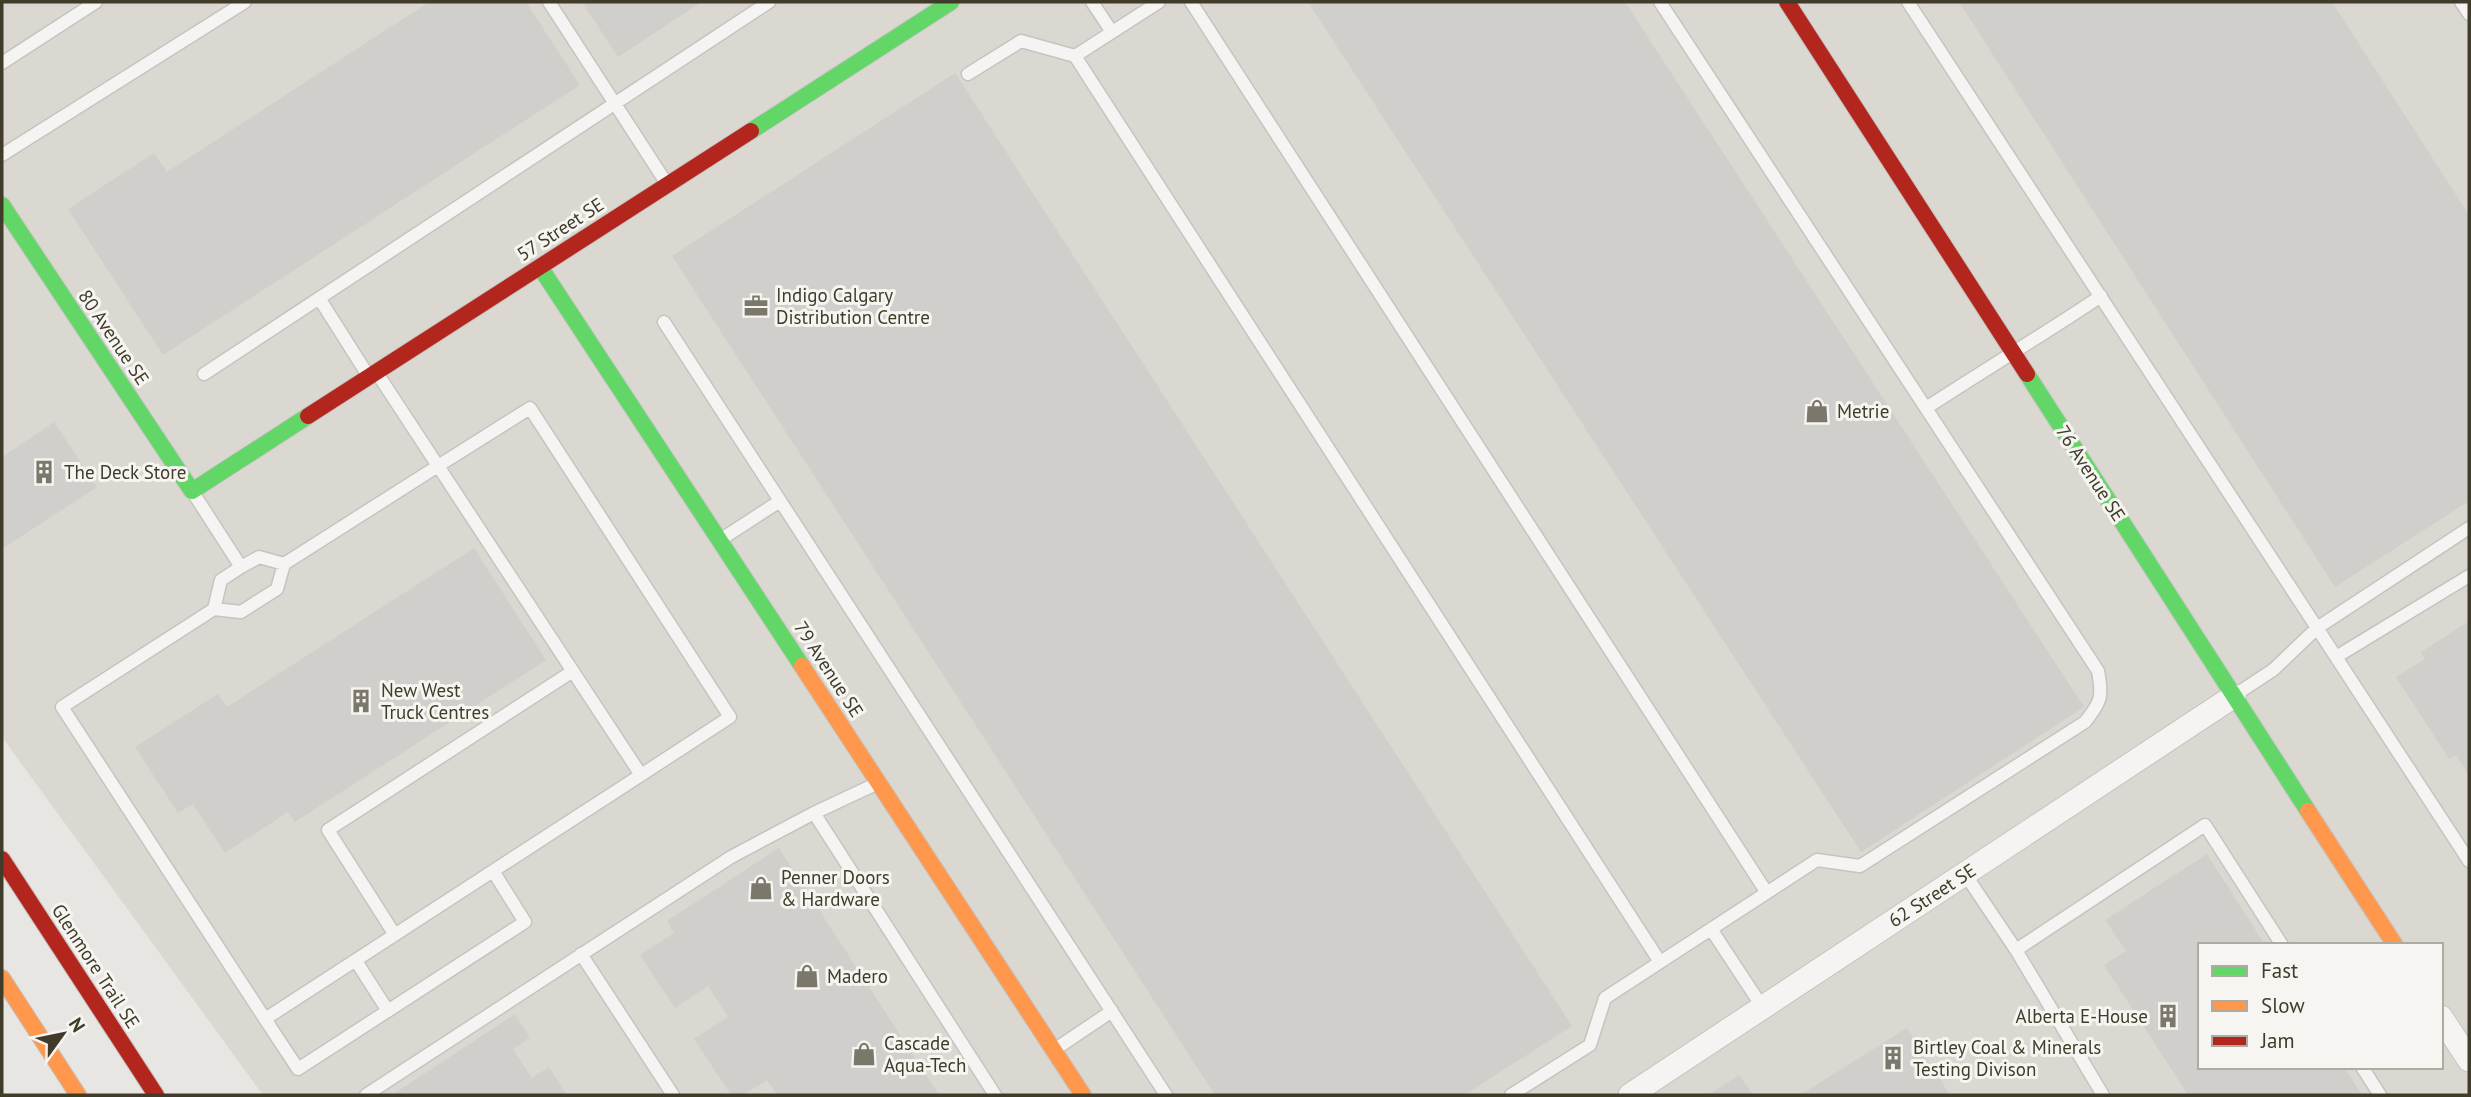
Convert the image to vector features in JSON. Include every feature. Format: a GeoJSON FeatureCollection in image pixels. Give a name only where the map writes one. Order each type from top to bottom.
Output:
{"type":"FeatureCollection","features":[{"type":"Feature","properties":{"kind":"street","name":"57 Street SE"},"geometry":{"type":"LineString","coordinates":[[192,491],[950,2]]}},
{"type":"Feature","properties":{"kind":"street","name":"76 Avenue SE"},"geometry":{"type":"LineString","coordinates":[[1787,2],[2234,696],[2388,942]]}},
{"type":"Feature","properties":{"kind":"street","name":"80 Avenue SE"},"geometry":{"type":"LineString","coordinates":[[2,205],[192,491]]}},
{"type":"Feature","properties":{"kind":"street","name":"79 Avenue SE"},"geometry":{"type":"LineString","coordinates":[[540,267],[1083,1095]]}},
{"type":"Feature","properties":{"kind":"street","name":"62 Street SE"},"geometry":{"type":"LineString","coordinates":[[1630,1095],[2234,696]]}},
{"type":"Feature","properties":{"kind":"street","name":"Glenmore Trail SE"},"geometry":{"type":"LineString","coordinates":[[2,859],[156,1095]]}},
{"type":"Feature","properties":{"kind":"street"},"geometry":{"type":"LineString","coordinates":[[2,978],[78,1095]]}},
{"type":"Feature","properties":{"kind":"street"},"geometry":{"type":"LineString","coordinates":[[2443,1020],[2468,1055]]}},
{"type":"Feature","properties":{"kind":"lane"},"geometry":{"type":"LineString","coordinates":[[2,63],[96,2]]}},
{"type":"Feature","properties":{"kind":"lane"},"geometry":{"type":"LineString","coordinates":[[2,155],[245,2]]}},
{"type":"Feature","properties":{"kind":"lane"},"geometry":{"type":"LineString","coordinates":[[550,2],[667,185]]}},
{"type":"Feature","properties":{"kind":"lane"},"geometry":{"type":"LineString","coordinates":[[204,374],[769,2]]}},
{"type":"Feature","properties":{"kind":"lane"},"geometry":{"type":"LineString","coordinates":[[1092,2],[1112,32]]}},
{"type":"Feature","properties":{"kind":"lane"},"geometry":{"type":"LineString","coordinates":[[1075,57],[1159,2]]}},
{"type":"Feature","properties":{"kind":"lane"},"geometry":{"type":"LineString","coordinates":[[1191,2],[1767,893]]}},
{"type":"Feature","properties":{"kind":"lane"},"geometry":{"type":"LineString","coordinates":[[1511,1095],[1590,1045],[1605,998],[1817,860],[1860,866],[2085,722],[2099,705],[2102,690],[2098,671],[1660,2]]}},
{"type":"Feature","properties":{"kind":"lane"},"geometry":{"type":"LineString","coordinates":[[1909,2],[2469,861]]}},
{"type":"Feature","properties":{"kind":"lane"},"geometry":{"type":"LineString","coordinates":[[2461,2],[2469,14]]}},
{"type":"Feature","properties":{"kind":"lane"},"geometry":{"type":"LineString","coordinates":[[968,74],[1021,41],[1075,57],[1660,962]]}},
{"type":"Feature","properties":{"kind":"lane"},"geometry":{"type":"LineString","coordinates":[[1926,408],[2101,296]]}},
{"type":"Feature","properties":{"kind":"lane"},"geometry":{"type":"LineString","coordinates":[[318,298],[438,466],[641,775]]}},
{"type":"Feature","properties":{"kind":"lane"},"geometry":{"type":"LineString","coordinates":[[664,322],[1166,1095]]}},
{"type":"Feature","properties":{"kind":"lane"},"geometry":{"type":"LineString","coordinates":[[265,1019],[730,717],[530,408],[284,565],[277,589],[259,601],[241,612],[214,609],[62,707],[265,1019],[298,1069],[525,922],[494,871]]}},
{"type":"Feature","properties":{"kind":"lane"},"geometry":{"type":"LineString","coordinates":[[192,491],[241,567]]}},
{"type":"Feature","properties":{"kind":"lane"},"geometry":{"type":"LineString","coordinates":[[719,540],[780,501]]}},
{"type":"Feature","properties":{"kind":"lane"},"geometry":{"type":"LineString","coordinates":[[2234,696],[2273,670],[2318,628],[2469,528]]}},
{"type":"Feature","properties":{"kind":"lane"},"geometry":{"type":"LineString","coordinates":[[214,609],[221,580],[241,567],[259,557],[284,565]]}},
{"type":"Feature","properties":{"kind":"lane"},"geometry":{"type":"LineString","coordinates":[[2336,657],[2469,576]]}},
{"type":"Feature","properties":{"kind":"lane"},"geometry":{"type":"LineString","coordinates":[[395,935],[328,830],[573,671]]}},
{"type":"Feature","properties":{"kind":"lane"},"geometry":{"type":"LineString","coordinates":[[366,1095],[731,857],[878,783]]}},
{"type":"Feature","properties":{"kind":"lane"},"geometry":{"type":"LineString","coordinates":[[814,813],[995,1095]]}},
{"type":"Feature","properties":{"kind":"lane"},"geometry":{"type":"LineString","coordinates":[[2016,950],[2205,825],[2281,943]]}},
{"type":"Feature","properties":{"kind":"lane"},"geometry":{"type":"LineString","coordinates":[[1965,874],[2016,950],[2103,1095]]}},
{"type":"Feature","properties":{"kind":"lane"},"geometry":{"type":"LineString","coordinates":[[1712,929],[1763,1008]]}},
{"type":"Feature","properties":{"kind":"lane"},"geometry":{"type":"LineString","coordinates":[[581,954],[673,1095]]}},
{"type":"Feature","properties":{"kind":"lane"},"geometry":{"type":"LineString","coordinates":[[356,961],[388,1011]]}},
{"type":"Feature","properties":{"kind":"lane"},"geometry":{"type":"LineString","coordinates":[[1054,1050],[1112,1011]]}},
{"type":"Feature","properties":{"kind":"lane"},"geometry":{"type":"LineString","coordinates":[[2363,1069],[2380,1095]]}},
{"type":"Feature","properties":{"kind":"shaded area"},"geometry":{"type":"Polygon","coordinates":[[[2,2],[2469,2],[2469,1095],[263,1095],[2,737],[2,2]]]}},
{"type":"Feature","properties":{"kind":"building"},"geometry":{"type":"Polygon","coordinates":[[[429,2],[526,2],[580,85],[163,355],[68,209],[154,153],[167,172],[429,2]]]}},
{"type":"Feature","properties":{"kind":"building"},"geometry":{"type":"Polygon","coordinates":[[[582,2],[702,2],[618,57],[582,2]]]}},
{"type":"Feature","properties":{"kind":"building"},"geometry":{"type":"Polygon","coordinates":[[[1308,2],[1625,2],[2084,707],[1861,852],[1308,2]]]}},
{"type":"Feature","properties":{"kind":"building"},"geometry":{"type":"Polygon","coordinates":[[[1959,2],[2332,2],[2469,215],[2469,501],[2335,587],[1959,2]]]}},
{"type":"Feature","properties":{"kind":"building"},"geometry":{"type":"Polygon","coordinates":[[[955,73],[1572,1026],[1464,1095],[1215,1095],[672,256],[955,73]]]}},
{"type":"Feature","properties":{"kind":"building","name":"The Deck Store"},"geometry":{"type":"Polygon","coordinates":[[[54,422],[97,487],[2,549],[2,457],[54,422]]]}},
{"type":"Feature","properties":{"kind":"building","name":"New West Truck Centres"},"geometry":{"type":"Polygon","coordinates":[[[474,548],[546,660],[295,822],[288,812],[225,853],[193,804],[178,813],[135,747],[218,694],[227,707],[474,548]]]}},
{"type":"Feature","properties":{"kind":"building"},"geometry":{"type":"Polygon","coordinates":[[[2469,621],[2469,775],[2456,755],[2449,759],[2396,677],[2425,659],[2421,652],[2469,621]]]}},
{"type":"Feature","properties":{"kind":"building"},"geometry":{"type":"Polygon","coordinates":[[[779,848],[939,1095],[777,1095],[767,1080],[743,1095],[731,1095],[694,1039],[728,1017],[708,986],[675,1008],[640,955],[674,933],[667,921],[779,848]]]}},
{"type":"Feature","properties":{"kind":"building","name":"Alberta E-House"},"geometry":{"type":"Polygon","coordinates":[[[2207,854],[2264,943],[2198,943],[2198,1069],[2345,1069],[2362,1095],[2188,1095],[2104,965],[2126,951],[2105,920],[2207,854]]]}},
{"type":"Feature","properties":{"kind":"building"},"geometry":{"type":"Polygon","coordinates":[[[515,1014],[530,1038],[513,1049],[532,1078],[549,1067],[567,1095],[392,1095],[515,1014]]]}},
{"type":"Feature","properties":{"kind":"building","name":"Birtley Coal & Minerals Testing Divison"},"geometry":{"type":"Polygon","coordinates":[[[1907,1028],[1950,1095],[1800,1095],[1907,1028]]]}},
{"type":"Feature","properties":{"kind":"building"},"geometry":{"type":"Polygon","coordinates":[[[1739,1075],[1753,1095],[1708,1095],[1739,1075]]]}},
{"type":"Feature","properties":{"kind":"traffic: fast"},"geometry":{"type":"LineString","coordinates":[[751,131],[951,2]]}},
{"type":"Feature","properties":{"kind":"traffic: fast"},"geometry":{"type":"LineString","coordinates":[[2,205],[192,491],[308,416]]}},
{"type":"Feature","properties":{"kind":"traffic: fast"},"geometry":{"type":"LineString","coordinates":[[540,267],[802,666]]}},
{"type":"Feature","properties":{"kind":"traffic: fast"},"geometry":{"type":"LineString","coordinates":[[2027,374],[2308,811]]}},
{"type":"Feature","properties":{"kind":"traffic: slow"},"geometry":{"type":"LineString","coordinates":[[802,666],[1083,1095]]}},
{"type":"Feature","properties":{"kind":"traffic: slow"},"geometry":{"type":"LineString","coordinates":[[2308,811],[2394,943]]}},
{"type":"Feature","properties":{"kind":"traffic: slow"},"geometry":{"type":"LineString","coordinates":[[2,978],[78,1095]]}},
{"type":"Feature","properties":{"kind":"traffic: jam"},"geometry":{"type":"LineString","coordinates":[[1787,2],[2027,374]]}},
{"type":"Feature","properties":{"kind":"traffic: jam"},"geometry":{"type":"LineString","coordinates":[[308,416],[751,131]]}},
{"type":"Feature","properties":{"kind":"traffic: jam"},"geometry":{"type":"LineString","coordinates":[[2,859],[156,1095]]}},
{"type":"Feature","properties":{"kind":"place","name":"Indigo Calgary Distribution Centre"},"geometry":{"type":"Point","coordinates":[756,306]}},
{"type":"Feature","properties":{"kind":"place","name":"Metrie"},"geometry":{"type":"Point","coordinates":[1817,411]}},
{"type":"Feature","properties":{"kind":"place","name":"The Deck Store"},"geometry":{"type":"Point","coordinates":[44,472]}},
{"type":"Feature","properties":{"kind":"place","name":"New West Truck Centres"},"geometry":{"type":"Point","coordinates":[361,701]}},
{"type":"Feature","properties":{"kind":"place","name":"Penner Doors & Hardware"},"geometry":{"type":"Point","coordinates":[761,888]}},
{"type":"Feature","properties":{"kind":"place","name":"Madero"},"geometry":{"type":"Point","coordinates":[807,976]}},
{"type":"Feature","properties":{"kind":"place","name":"Alberta E-House"},"geometry":{"type":"Point","coordinates":[2168,1016]}},
{"type":"Feature","properties":{"kind":"place","name":"Cascade Aqua-Tech"},"geometry":{"type":"Point","coordinates":[864,1054]}},
{"type":"Feature","properties":{"kind":"place","name":"Birtley Coal & Minerals Testing Divison"},"geometry":{"type":"Point","coordinates":[1893,1058]}}]}
